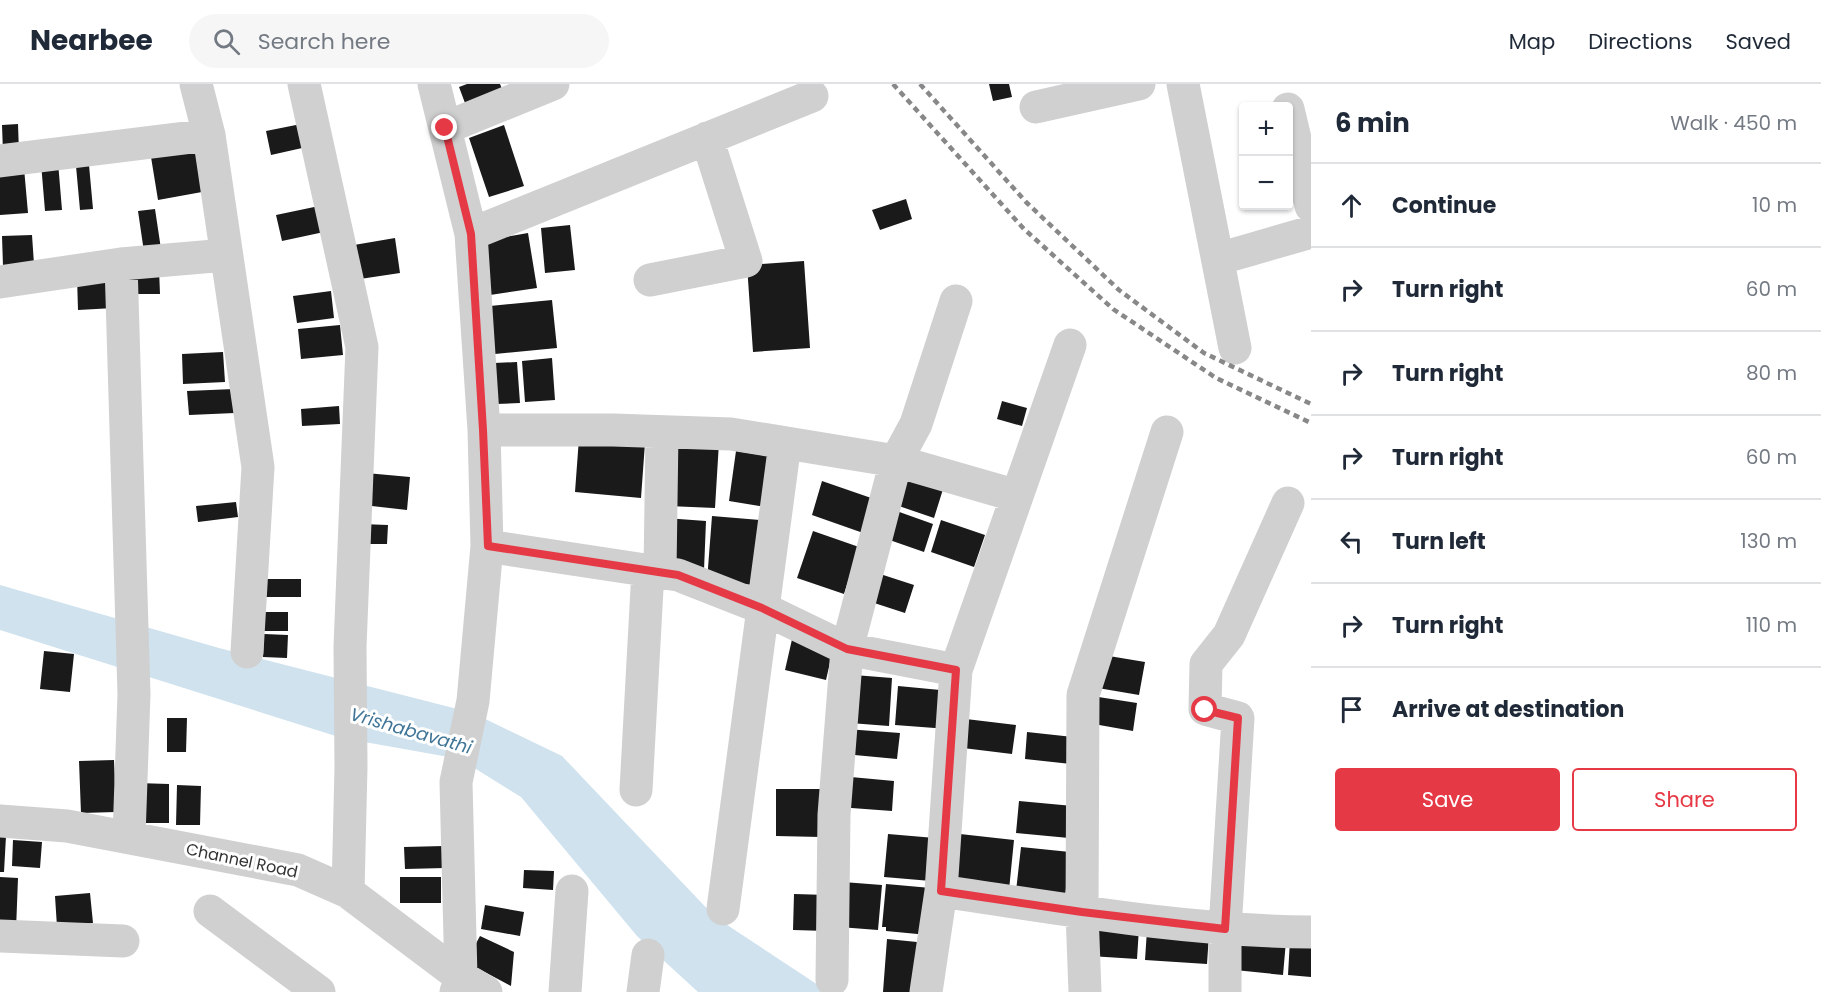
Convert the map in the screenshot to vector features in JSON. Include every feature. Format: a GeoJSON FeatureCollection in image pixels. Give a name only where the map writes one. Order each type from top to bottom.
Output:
{"type":"FeatureCollection","features":[{"type":"Feature","properties":{"kind":"street"},"geometry":{"type":"LineString","coordinates":[[196,84],[209,135],[258,467],[247,652]]}},
{"type":"Feature","properties":{"kind":"street"},"geometry":{"type":"LineString","coordinates":[[304,84],[362,347],[350,647],[351,767],[348,892]]}},
{"type":"Feature","properties":{"kind":"street"},"geometry":{"type":"LineString","coordinates":[[434,84],[471,234],[488,546],[473,700],[456,782],[468,987]]}},
{"type":"Feature","properties":{"kind":"street"},"geometry":{"type":"LineString","coordinates":[[445,128],[553,84]]}},
{"type":"Feature","properties":{"kind":"street"},"geometry":{"type":"LineString","coordinates":[[1183,84],[1235,348]]}},
{"type":"Feature","properties":{"kind":"street"},"geometry":{"type":"LineString","coordinates":[[1283,84],[1287,102]]}},
{"type":"Feature","properties":{"kind":"street"},"geometry":{"type":"LineString","coordinates":[[1036,107],[1119,86]]}},
{"type":"Feature","properties":{"kind":"street"},"geometry":{"type":"LineString","coordinates":[[471,234],[812,96]]}},
{"type":"Feature","properties":{"kind":"street"},"geometry":{"type":"LineString","coordinates":[[1293,129],[1311,206]]}},
{"type":"Feature","properties":{"kind":"street"},"geometry":{"type":"LineString","coordinates":[[0,161],[209,135]]}},
{"type":"Feature","properties":{"kind":"street"},"geometry":{"type":"LineString","coordinates":[[650,280],[746,261],[707,138]]}},
{"type":"Feature","properties":{"kind":"street"},"geometry":{"type":"LineString","coordinates":[[1218,259],[1311,232]]}},
{"type":"Feature","properties":{"kind":"street"},"geometry":{"type":"LineString","coordinates":[[0,282],[121,264],[226,255]]}},
{"type":"Feature","properties":{"kind":"street"},"geometry":{"type":"LineString","coordinates":[[121,264],[134,694],[129,837]]}},
{"type":"Feature","properties":{"kind":"street"},"geometry":{"type":"LineString","coordinates":[[832,980],[834,815],[847,649],[896,461],[916,424],[956,301]]}},
{"type":"Feature","properties":{"kind":"street"},"geometry":{"type":"LineString","coordinates":[[926,992],[941,891],[956,670],[1070,345]]}},
{"type":"Feature","properties":{"kind":"street"},"geometry":{"type":"LineString","coordinates":[[483,430],[731,434],[896,461],[1017,496]]}},
{"type":"Feature","properties":{"kind":"street"},"geometry":{"type":"LineString","coordinates":[[636,790],[654,571],[662,432]]}},
{"type":"Feature","properties":{"kind":"street"},"geometry":{"type":"LineString","coordinates":[[1085,992],[1082,912],[1083,695],[1167,432]]}},
{"type":"Feature","properties":{"kind":"street"},"geometry":{"type":"LineString","coordinates":[[723,909],[785,443]]}},
{"type":"Feature","properties":{"kind":"street"},"geometry":{"type":"LineString","coordinates":[[1225,992],[1225,929],[1238,718],[1205,710],[1206,664],[1229,635],[1288,503]]}},
{"type":"Feature","properties":{"kind":"street"},"geometry":{"type":"LineString","coordinates":[[488,546],[678,575],[762,608],[847,649],[956,670]]}},
{"type":"Feature","properties":{"kind":"street","name":"Channel Road"},"geometry":{"type":"LineString","coordinates":[[0,821],[67,826],[298,870],[348,892],[468,987]]}},
{"type":"Feature","properties":{"kind":"street"},"geometry":{"type":"LineString","coordinates":[[564,992],[572,891]]}},
{"type":"Feature","properties":{"kind":"street"},"geometry":{"type":"LineString","coordinates":[[941,891],[1082,912],[1225,929],[1311,932]]}},
{"type":"Feature","properties":{"kind":"street"},"geometry":{"type":"LineString","coordinates":[[210,911],[319,992]]}},
{"type":"Feature","properties":{"kind":"street"},"geometry":{"type":"LineString","coordinates":[[0,936],[123,941]]}},
{"type":"Feature","properties":{"kind":"street"},"geometry":{"type":"LineString","coordinates":[[643,992],[648,955]]}},
{"type":"Feature","properties":{"kind":"water","name":"Vrishabavathi"},"geometry":{"type":"Polygon","coordinates":[[[0,585],[219,648],[473,713],[562,756],[715,917],[818,985],[842,992],[698,992],[637,936],[521,797],[460,759],[342,738],[0,630],[0,585]]]}},
{"type":"Feature","properties":{"kind":"building"},"geometry":{"type":"Polygon","coordinates":[[[467,84],[500,84],[505,96],[468,111],[459,87],[467,84]]]}},
{"type":"Feature","properties":{"kind":"building"},"geometry":{"type":"Polygon","coordinates":[[[989,84],[1009,84],[1012,97],[993,101],[989,84]]]}},
{"type":"Feature","properties":{"kind":"building"},"geometry":{"type":"Polygon","coordinates":[[[306,123],[311,146],[271,155],[266,131],[306,123]]]}},
{"type":"Feature","properties":{"kind":"building"},"geometry":{"type":"Polygon","coordinates":[[[18,124],[19,153],[3,153],[2,125],[18,124]]]}},
{"type":"Feature","properties":{"kind":"building"},"geometry":{"type":"Polygon","coordinates":[[[504,125],[524,186],[489,197],[469,138],[504,125]]]}},
{"type":"Feature","properties":{"kind":"building"},"geometry":{"type":"Polygon","coordinates":[[[195,150],[202,192],[158,200],[151,157],[195,150]]]}},
{"type":"Feature","properties":{"kind":"building"},"geometry":{"type":"Polygon","coordinates":[[[58,162],[62,210],[45,211],[41,163],[58,162]]]}},
{"type":"Feature","properties":{"kind":"building"},"geometry":{"type":"Polygon","coordinates":[[[89,165],[93,209],[80,210],[76,166],[89,165]]]}},
{"type":"Feature","properties":{"kind":"building"},"geometry":{"type":"Polygon","coordinates":[[[24,168],[28,213],[0,215],[0,169],[24,168]]]}},
{"type":"Feature","properties":{"kind":"building"},"geometry":{"type":"Polygon","coordinates":[[[906,199],[912,219],[880,230],[872,210],[906,199]]]}},
{"type":"Feature","properties":{"kind":"building"},"geometry":{"type":"Polygon","coordinates":[[[319,206],[324,232],[282,241],[276,215],[319,206]]]}},
{"type":"Feature","properties":{"kind":"building"},"geometry":{"type":"Polygon","coordinates":[[[155,209],[161,249],[144,252],[138,211],[155,209]]]}},
{"type":"Feature","properties":{"kind":"building"},"geometry":{"type":"Polygon","coordinates":[[[570,225],[575,270],[545,273],[541,228],[570,225]]]}},
{"type":"Feature","properties":{"kind":"building"},"geometry":{"type":"Polygon","coordinates":[[[528,233],[537,288],[490,295],[482,241],[528,233]]]}},
{"type":"Feature","properties":{"kind":"building"},"geometry":{"type":"Polygon","coordinates":[[[32,235],[34,264],[3,266],[2,236],[32,235]]]}},
{"type":"Feature","properties":{"kind":"building"},"geometry":{"type":"Polygon","coordinates":[[[395,238],[400,273],[360,279],[354,245],[395,238]]]}},
{"type":"Feature","properties":{"kind":"building"},"geometry":{"type":"Polygon","coordinates":[[[804,261],[810,348],[753,352],[747,265],[804,261]]]}},
{"type":"Feature","properties":{"kind":"building"},"geometry":{"type":"Polygon","coordinates":[[[128,269],[159,269],[160,294],[129,294],[128,269]]]}},
{"type":"Feature","properties":{"kind":"building"},"geometry":{"type":"Polygon","coordinates":[[[113,275],[114,308],[78,310],[77,277],[113,275]]]}},
{"type":"Feature","properties":{"kind":"building"},"geometry":{"type":"Polygon","coordinates":[[[331,291],[334,318],[297,323],[293,296],[331,291]]]}},
{"type":"Feature","properties":{"kind":"building"},"geometry":{"type":"Polygon","coordinates":[[[552,300],[557,348],[495,354],[490,306],[552,300]]]}},
{"type":"Feature","properties":{"kind":"building"},"geometry":{"type":"Polygon","coordinates":[[[340,325],[343,355],[301,359],[298,329],[340,325]]]}},
{"type":"Feature","properties":{"kind":"building"},"geometry":{"type":"Polygon","coordinates":[[[223,352],[225,382],[183,384],[182,354],[223,352]]]}},
{"type":"Feature","properties":{"kind":"building"},"geometry":{"type":"Polygon","coordinates":[[[552,358],[555,400],[525,402],[522,361],[552,358]]]}},
{"type":"Feature","properties":{"kind":"building"},"geometry":{"type":"Polygon","coordinates":[[[517,362],[520,403],[496,404],[494,363],[517,362]]]}},
{"type":"Feature","properties":{"kind":"building"},"geometry":{"type":"Polygon","coordinates":[[[234,389],[235,413],[189,415],[187,391],[234,389]]]}},
{"type":"Feature","properties":{"kind":"building"},"geometry":{"type":"Polygon","coordinates":[[[1002,401],[1027,408],[1022,426],[997,419],[1002,401]]]}},
{"type":"Feature","properties":{"kind":"building"},"geometry":{"type":"Polygon","coordinates":[[[339,406],[340,424],[302,426],[301,409],[339,406]]]}},
{"type":"Feature","properties":{"kind":"building"},"geometry":{"type":"Polygon","coordinates":[[[579,438],[645,443],[641,498],[575,492],[579,438]]]}},
{"type":"Feature","properties":{"kind":"building"},"geometry":{"type":"Polygon","coordinates":[[[671,439],[719,442],[715,508],[668,506],[671,439]]]}},
{"type":"Feature","properties":{"kind":"building"},"geometry":{"type":"Polygon","coordinates":[[[736,451],[773,457],[766,507],[729,501],[736,451]]]}},
{"type":"Feature","properties":{"kind":"building"},"geometry":{"type":"Polygon","coordinates":[[[366,473],[410,477],[407,510],[363,505],[366,473]]]}},
{"type":"Feature","properties":{"kind":"building"},"geometry":{"type":"Polygon","coordinates":[[[903,473],[944,486],[934,518],[893,504],[903,473]]]}},
{"type":"Feature","properties":{"kind":"building"},"geometry":{"type":"Polygon","coordinates":[[[822,481],[877,500],[866,534],[812,515],[822,481]]]}},
{"type":"Feature","properties":{"kind":"building"},"geometry":{"type":"Polygon","coordinates":[[[236,502],[238,517],[198,522],[196,506],[236,502]]]}},
{"type":"Feature","properties":{"kind":"building"},"geometry":{"type":"Polygon","coordinates":[[[891,509],[933,524],[924,552],[881,537],[891,509]]]}},
{"type":"Feature","properties":{"kind":"building"},"geometry":{"type":"Polygon","coordinates":[[[712,516],[760,520],[755,585],[707,581],[712,516]]]}},
{"type":"Feature","properties":{"kind":"building"},"geometry":{"type":"Polygon","coordinates":[[[665,518],[706,521],[704,570],[663,568],[665,518]]]}},
{"type":"Feature","properties":{"kind":"building"},"geometry":{"type":"Polygon","coordinates":[[[941,520],[985,535],[974,567],[931,552],[941,520]]]}},
{"type":"Feature","properties":{"kind":"building"},"geometry":{"type":"Polygon","coordinates":[[[361,524],[388,525],[387,544],[361,544],[361,524]]]}},
{"type":"Feature","properties":{"kind":"building"},"geometry":{"type":"Polygon","coordinates":[[[813,531],[859,547],[844,594],[797,578],[813,531]]]}},
{"type":"Feature","properties":{"kind":"building"},"geometry":{"type":"Polygon","coordinates":[[[874,572],[914,585],[905,613],[865,600],[874,572]]]}},
{"type":"Feature","properties":{"kind":"building"},"geometry":{"type":"Polygon","coordinates":[[[262,579],[301,579],[301,597],[261,597],[262,579]]]}},
{"type":"Feature","properties":{"kind":"building"},"geometry":{"type":"Polygon","coordinates":[[[264,612],[288,612],[288,631],[264,631],[264,612]]]}},
{"type":"Feature","properties":{"kind":"building"},"geometry":{"type":"Polygon","coordinates":[[[264,634],[288,635],[287,658],[263,657],[264,634]]]}},
{"type":"Feature","properties":{"kind":"building"},"geometry":{"type":"Polygon","coordinates":[[[793,635],[834,645],[826,680],[785,670],[793,635]]]}},
{"type":"Feature","properties":{"kind":"building"},"geometry":{"type":"Polygon","coordinates":[[[44,651],[74,654],[70,692],[40,689],[44,651]]]}},
{"type":"Feature","properties":{"kind":"building"},"geometry":{"type":"Polygon","coordinates":[[[1097,654],[1145,662],[1139,695],[1092,687],[1097,654]]]}},
{"type":"Feature","properties":{"kind":"building"},"geometry":{"type":"Polygon","coordinates":[[[854,675],[892,678],[889,726],[850,723],[854,675]]]}},
{"type":"Feature","properties":{"kind":"building"},"geometry":{"type":"Polygon","coordinates":[[[898,686],[951,691],[948,729],[895,725],[898,686]]]}},
{"type":"Feature","properties":{"kind":"building"},"geometry":{"type":"Polygon","coordinates":[[[1092,696],[1137,703],[1133,731],[1088,723],[1092,696]]]}},
{"type":"Feature","properties":{"kind":"building"},"geometry":{"type":"Polygon","coordinates":[[[167,718],[187,718],[186,752],[167,752],[167,718]]]}},
{"type":"Feature","properties":{"kind":"building"},"geometry":{"type":"Polygon","coordinates":[[[966,719],[1016,725],[1012,754],[963,748],[966,719]]]}},
{"type":"Feature","properties":{"kind":"building"},"geometry":{"type":"Polygon","coordinates":[[[846,729],[900,733],[897,759],[844,754],[846,729]]]}},
{"type":"Feature","properties":{"kind":"building"},"geometry":{"type":"Polygon","coordinates":[[[1027,732],[1073,737],[1071,764],[1025,759],[1027,732]]]}},
{"type":"Feature","properties":{"kind":"building"},"geometry":{"type":"Polygon","coordinates":[[[114,760],[116,812],[81,813],[79,761],[114,760]]]}},
{"type":"Feature","properties":{"kind":"building"},"geometry":{"type":"Polygon","coordinates":[[[840,776],[894,781],[892,811],[838,807],[840,776]]]}},
{"type":"Feature","properties":{"kind":"building"},"geometry":{"type":"Polygon","coordinates":[[[137,783],[169,784],[169,823],[136,823],[137,783]]]}},
{"type":"Feature","properties":{"kind":"building"},"geometry":{"type":"Polygon","coordinates":[[[177,785],[201,786],[200,825],[176,825],[177,785]]]}},
{"type":"Feature","properties":{"kind":"building"},"geometry":{"type":"Polygon","coordinates":[[[776,789],[821,789],[821,837],[776,836],[776,789]]]}},
{"type":"Feature","properties":{"kind":"building"},"geometry":{"type":"Polygon","coordinates":[[[1019,801],[1073,806],[1069,838],[1016,833],[1019,801]]]}},
{"type":"Feature","properties":{"kind":"building"},"geometry":{"type":"Polygon","coordinates":[[[888,834],[935,838],[931,881],[884,877],[888,834]]]}},
{"type":"Feature","properties":{"kind":"building"},"geometry":{"type":"Polygon","coordinates":[[[960,834],[1014,840],[1009,890],[954,884],[960,834]]]}},
{"type":"Feature","properties":{"kind":"building"},"geometry":{"type":"Polygon","coordinates":[[[0,836],[6,836],[4,872],[0,872],[0,836]]]}},
{"type":"Feature","properties":{"kind":"building"},"geometry":{"type":"Polygon","coordinates":[[[13,840],[42,842],[40,868],[12,866],[13,840]]]}},
{"type":"Feature","properties":{"kind":"building"},"geometry":{"type":"Polygon","coordinates":[[[444,846],[445,868],[405,869],[404,847],[444,846]]]}},
{"type":"Feature","properties":{"kind":"building"},"geometry":{"type":"Polygon","coordinates":[[[1021,847],[1070,852],[1065,897],[1016,891],[1021,847]]]}},
{"type":"Feature","properties":{"kind":"building"},"geometry":{"type":"Polygon","coordinates":[[[524,870],[554,871],[553,890],[523,888],[524,870]]]}},
{"type":"Feature","properties":{"kind":"building"},"geometry":{"type":"Polygon","coordinates":[[[0,877],[18,878],[16,930],[0,929],[0,877]]]}},
{"type":"Feature","properties":{"kind":"building"},"geometry":{"type":"Polygon","coordinates":[[[400,877],[441,877],[441,903],[400,903],[400,877]]]}},
{"type":"Feature","properties":{"kind":"building"},"geometry":{"type":"Polygon","coordinates":[[[843,882],[882,885],[878,930],[839,927],[843,882]]]}},
{"type":"Feature","properties":{"kind":"building"},"geometry":{"type":"Polygon","coordinates":[[[886,884],[931,888],[928,935],[886,931],[886,927],[882,927],[886,884]]]}},
{"type":"Feature","properties":{"kind":"building"},"geometry":{"type":"Polygon","coordinates":[[[90,893],[93,923],[57,927],[55,896],[90,893]]]}},
{"type":"Feature","properties":{"kind":"building"},"geometry":{"type":"Polygon","coordinates":[[[794,894],[828,895],[827,931],[793,930],[794,894]]]}},
{"type":"Feature","properties":{"kind":"building"},"geometry":{"type":"Polygon","coordinates":[[[485,905],[524,912],[520,936],[481,929],[485,905]]]}},
{"type":"Feature","properties":{"kind":"building"},"geometry":{"type":"Polygon","coordinates":[[[1092,925],[1139,928],[1137,959],[1090,956],[1092,925]]]}},
{"type":"Feature","properties":{"kind":"building"},"geometry":{"type":"Polygon","coordinates":[[[1147,930],[1209,934],[1207,964],[1145,960],[1147,930]]]}},
{"type":"Feature","properties":{"kind":"building"},"geometry":{"type":"Polygon","coordinates":[[[480,936],[514,952],[511,986],[466,962],[480,936]]]}},
{"type":"Feature","properties":{"kind":"building"},"geometry":{"type":"Polygon","coordinates":[[[1238,937],[1286,941],[1283,975],[1235,970],[1238,937]]]}},
{"type":"Feature","properties":{"kind":"building"},"geometry":{"type":"Polygon","coordinates":[[[887,939],[927,943],[923,992],[883,992],[887,939]]]}},
{"type":"Feature","properties":{"kind":"building"},"geometry":{"type":"Polygon","coordinates":[[[1290,940],[1311,942],[1311,977],[1288,975],[1290,940]]]}},
{"type":"Feature","properties":{"kind":"railway"},"geometry":{"type":"LineString","coordinates":[[893,84],[1024,229],[1113,309],[1216,378],[1311,423]]}},
{"type":"Feature","properties":{"kind":"railway"},"geometry":{"type":"LineString","coordinates":[[920,84],[1026,202],[1119,290],[1204,353],[1311,404]]}},
{"type":"Feature","properties":{"kind":"route"},"geometry":{"type":"LineString","coordinates":[[445,128],[471,234],[488,546],[678,575],[762,608],[847,649],[956,670],[941,891],[1082,912],[1225,929],[1238,718],[1205,710]]}}]}
